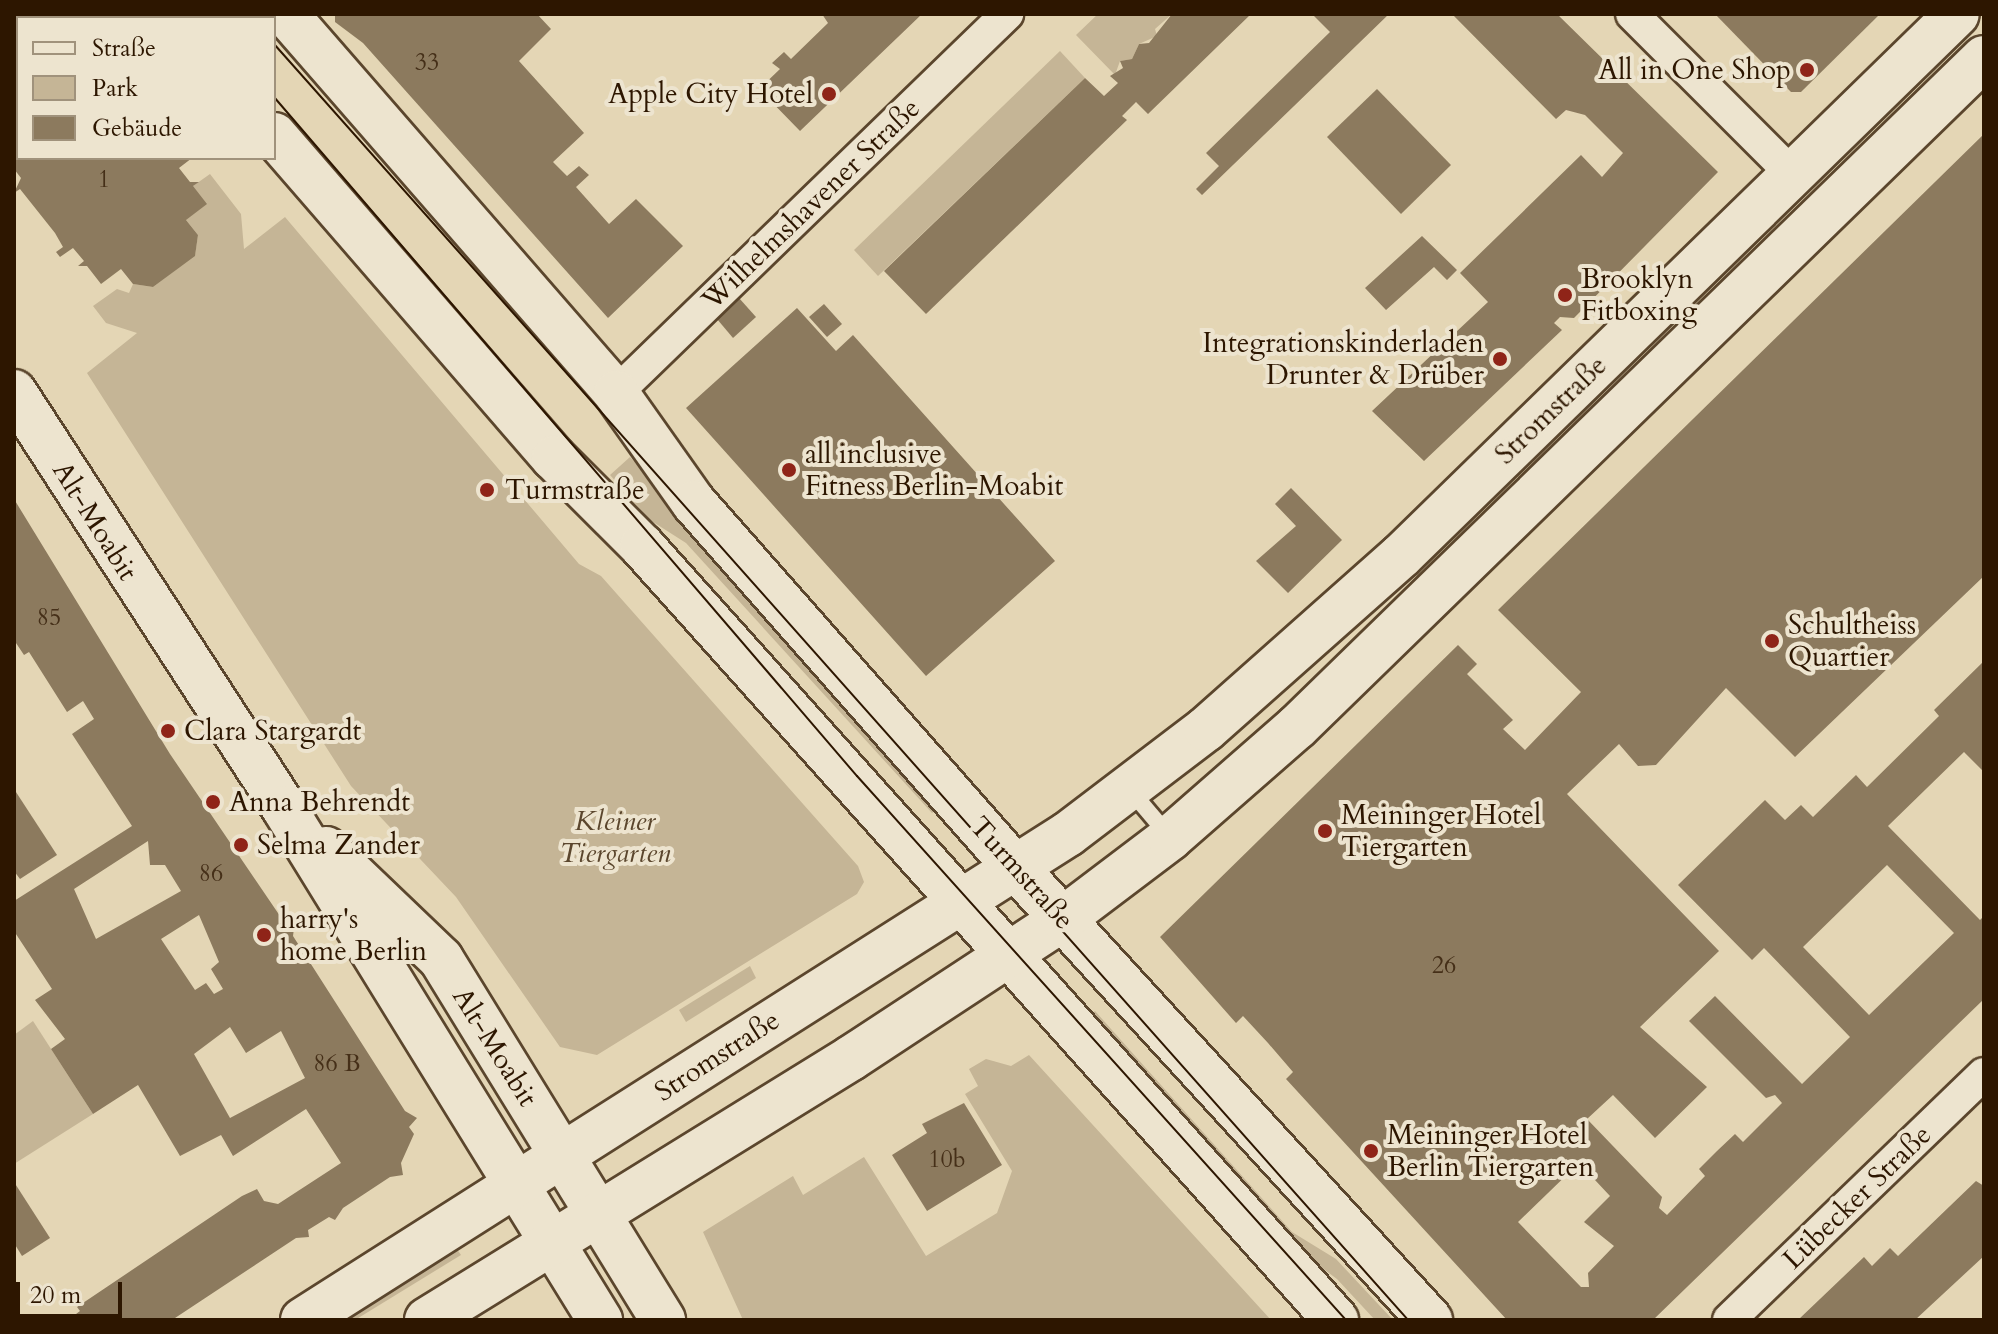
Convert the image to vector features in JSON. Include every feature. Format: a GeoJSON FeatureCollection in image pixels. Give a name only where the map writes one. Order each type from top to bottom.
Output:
{"type":"FeatureCollection","features":[{"type":"Feature","properties":{"kind":"main road","name":"Turmstraße"},"geometry":{"type":"LineString","coordinates":[[286,14],[616,393],[694,503],[1014,866],[1430,1320]]}},
{"type":"Feature","properties":{"kind":"main road","name":"Stromstraße"},"geometry":{"type":"LineString","coordinates":[[303,1320],[1014,866],[1129,788],[1323,629],[1957,14]]}},
{"type":"Feature","properties":{"kind":"main road","name":"Stromstraße"},"geometry":{"type":"LineString","coordinates":[[427,1320],[600,1216],[1007,956],[1063,919],[1170,838],[1297,727],[1984,58]]}},
{"type":"Feature","properties":{"kind":"main road"},"geometry":{"type":"LineString","coordinates":[[276,137],[554,458],[1336,1320]]}},
{"type":"Feature","properties":{"kind":"main road","name":"Alt-Moabit"},"geometry":{"type":"LineString","coordinates":[[14,392],[284,808],[514,1186],[600,1320]]}},
{"type":"Feature","properties":{"kind":"main road","name":"Alt-Moabit"},"geometry":{"type":"LineString","coordinates":[[284,808],[441,959],[663,1320]]}},
{"type":"Feature","properties":{"kind":"street","name":"Wilhelmshavener Straße"},"geometry":{"type":"LineString","coordinates":[[616,393],[1007,14]]}},
{"type":"Feature","properties":{"kind":"street"},"geometry":{"type":"LineString","coordinates":[[1632,14],[1793,175]]}},
{"type":"Feature","properties":{"kind":"street","name":"Lübecker Straße"},"geometry":{"type":"LineString","coordinates":[[1729,1320],[1984,1074]]}},
{"type":"Feature","properties":{"kind":"lane"},"geometry":{"type":"LineString","coordinates":[[1129,788],[1170,838]]}},
{"type":"Feature","properties":{"kind":"green space"},"geometry":{"type":"Polygon","coordinates":[[[1098,14],[1172,14],[1155,29],[1157,36],[1139,44],[1132,59],[1120,61],[1115,75],[1076,35],[1098,14]]]}},
{"type":"Feature","properties":{"kind":"green space"},"geometry":{"type":"Polygon","coordinates":[[[1060,51],[1085,78],[878,276],[854,250],[1060,51]]]}},
{"type":"Feature","properties":{"kind":"green space","name":"Kleiner Tiergarten"},"geometry":{"type":"Polygon","coordinates":[[[210,174],[241,214],[244,249],[285,217],[579,564],[601,576],[858,866],[864,882],[857,894],[597,1055],[560,1047],[456,897],[351,786],[87,373],[137,333],[106,323],[93,306],[117,289],[129,293],[133,284],[153,287],[195,255],[198,235],[186,220],[193,186],[210,174]]]}},
{"type":"Feature","properties":{"kind":"green space"},"geometry":{"type":"Polygon","coordinates":[[[630,457],[941,807],[932,813],[686,543],[650,520],[610,475],[630,457]]]}},
{"type":"Feature","properties":{"kind":"green space"},"geometry":{"type":"Polygon","coordinates":[[[750,966],[756,978],[686,1022],[679,1010],[750,966]]]}},
{"type":"Feature","properties":{"kind":"green space"},"geometry":{"type":"Polygon","coordinates":[[[1095,1011],[1292,1232],[1336,1259],[1393,1320],[1375,1320],[1337,1279],[1286,1241],[1085,1020],[1095,1011]]]}},
{"type":"Feature","properties":{"kind":"green space"},"geometry":{"type":"Polygon","coordinates":[[[33,1021],[93,1114],[14,1164],[14,1035],[33,1021]]]}},
{"type":"Feature","properties":{"kind":"green space"},"geometry":{"type":"Polygon","coordinates":[[[1029,1055],[1271,1320],[743,1320],[703,1232],[793,1176],[803,1195],[864,1157],[926,1256],[997,1213],[1012,1171],[965,1094],[978,1086],[969,1069],[986,1059],[1011,1066],[1029,1055]]]}},
{"type":"Feature","properties":{"kind":"green space"},"geometry":{"type":"Polygon","coordinates":[[[454,1245],[461,1255],[355,1320],[332,1320],[454,1245]]]}},
{"type":"Feature","properties":{"kind":"building"},"geometry":{"type":"Polygon","coordinates":[[[335,14],[537,14],[551,29],[519,61],[584,133],[553,162],[567,176],[579,166],[589,175],[576,187],[609,224],[636,199],[683,246],[608,318],[363,43],[335,22],[335,14]]]}},
{"type":"Feature","properties":{"kind":"building"},"geometry":{"type":"Polygon","coordinates":[[[822,14],[922,14],[800,131],[759,89],[780,69],[772,63],[784,52],[791,59],[828,23],[822,14]]]}},
{"type":"Feature","properties":{"kind":"building"},"geometry":{"type":"Polygon","coordinates":[[[1172,14],[1251,14],[1148,114],[1136,102],[1122,116],[1127,120],[926,314],[884,271],[1085,78],[1104,96],[1118,83],[1110,76],[1123,68],[1120,61],[1132,59],[1139,44],[1149,43],[1172,14]]]}},
{"type":"Feature","properties":{"kind":"building"},"geometry":{"type":"Polygon","coordinates":[[[1312,14],[1389,14],[1202,195],[1196,189],[1219,166],[1206,153],[1330,32],[1312,14]]]}},
{"type":"Feature","properties":{"kind":"building"},"geometry":{"type":"Polygon","coordinates":[[[1452,14],[1557,14],[1718,172],[1574,318],[1560,317],[1554,323],[1562,330],[1424,461],[1372,411],[1488,302],[1460,273],[1581,155],[1602,177],[1623,153],[1585,115],[1566,110],[1556,119],[1452,14]]]}},
{"type":"Feature","properties":{"kind":"building"},"geometry":{"type":"Polygon","coordinates":[[[1715,14],[1880,14],[1801,92],[1791,92],[1715,14]]]}},
{"type":"Feature","properties":{"kind":"building"},"geometry":{"type":"Polygon","coordinates":[[[1377,89],[1451,165],[1401,214],[1327,137],[1377,89]]]}},
{"type":"Feature","properties":{"kind":"building"},"geometry":{"type":"Polygon","coordinates":[[[16,120],[16,160],[189,160],[179,168],[190,182],[199,182],[193,186],[207,204],[186,220],[198,235],[195,256],[153,287],[133,284],[121,269],[101,284],[87,266],[78,266],[84,261],[73,248],[60,257],[56,252],[63,247],[55,233],[20,189],[14,193],[21,178],[14,169],[16,120]]]}},
{"type":"Feature","properties":{"kind":"building"},"geometry":{"type":"Polygon","coordinates":[[[1984,134],[1984,576],[1795,757],[1726,688],[1656,765],[1638,766],[1619,744],[1567,794],[1719,951],[1640,1027],[1707,1087],[1655,1138],[1613,1095],[1587,1119],[1662,1197],[1659,1208],[1667,1215],[1705,1176],[1699,1169],[1717,1151],[1735,1134],[1743,1142],[1782,1103],[1775,1095],[1766,1098],[1689,1021],[1715,996],[1802,1084],[1850,1037],[1764,948],[1752,960],[1678,885],[1765,800],[1785,820],[1801,805],[1813,817],[1856,775],[1867,787],[1939,716],[1934,710],[1984,661],[1984,772],[1964,752],[1888,826],[1980,920],[1984,916],[1984,999],[1653,1320],[1507,1320],[1286,1079],[1293,1072],[1268,1043],[1243,1016],[1236,1023],[1160,937],[1458,645],[1477,664],[1467,674],[1513,720],[1503,729],[1525,750],[1581,692],[1498,610],[1984,134]],[[1887,865],[1803,947],[1869,1015],[1954,933],[1887,865]],[[1579,1163],[1518,1222],[1581,1287],[1589,1287],[1588,1273],[1614,1246],[1584,1222],[1610,1196],[1579,1163]]]}},
{"type":"Feature","properties":{"kind":"building"},"geometry":{"type":"Polygon","coordinates":[[[1422,236],[1457,270],[1447,280],[1434,267],[1386,310],[1365,288],[1422,236]]]}},
{"type":"Feature","properties":{"kind":"building"},"geometry":{"type":"Polygon","coordinates":[[[739,298],[756,317],[733,338],[717,319],[739,298]]]}},
{"type":"Feature","properties":{"kind":"building"},"geometry":{"type":"Polygon","coordinates":[[[824,304],[842,324],[827,337],[809,317],[824,304]]]}},
{"type":"Feature","properties":{"kind":"building"},"geometry":{"type":"Polygon","coordinates":[[[797,308],[836,351],[853,335],[1055,561],[926,676],[686,408],[797,308]]]}},
{"type":"Feature","properties":{"kind":"building"},"geometry":{"type":"Polygon","coordinates":[[[1291,488],[1342,540],[1288,593],[1256,561],[1296,526],[1275,504],[1291,488]]]}},
{"type":"Feature","properties":{"kind":"building"},"geometry":{"type":"Polygon","coordinates":[[[14,499],[170,754],[280,916],[295,921],[293,936],[405,1111],[417,1118],[409,1127],[414,1134],[401,1163],[403,1175],[390,1177],[343,1208],[335,1220],[329,1217],[308,1230],[309,1237],[296,1238],[172,1320],[68,1320],[80,1311],[77,1307],[242,1196],[257,1189],[264,1201],[278,1204],[341,1163],[306,1109],[233,1156],[221,1135],[180,1156],[138,1085],[93,1114],[51,1049],[65,1039],[35,1000],[52,989],[14,931],[14,901],[132,826],[72,734],[94,719],[83,701],[67,712],[29,652],[24,655],[14,640],[14,499]],[[148,841],[74,889],[96,939],[181,891],[165,865],[150,865],[148,841]],[[199,915],[161,939],[195,990],[206,983],[214,994],[223,989],[211,969],[219,962],[199,915]],[[230,1027],[194,1054],[230,1118],[305,1078],[281,1031],[246,1053],[230,1027]]]}},
{"type":"Feature","properties":{"kind":"building"},"geometry":{"type":"Polygon","coordinates":[[[14,789],[57,855],[20,879],[14,871],[14,789]]]}},
{"type":"Feature","properties":{"kind":"building"},"geometry":{"type":"Polygon","coordinates":[[[964,1103],[1002,1165],[927,1211],[892,1155],[927,1133],[922,1124],[964,1103]]]}},
{"type":"Feature","properties":{"kind":"building"},"geometry":{"type":"Polygon","coordinates":[[[1976,1181],[1984,1186],[1984,1256],[1915,1320],[1798,1320],[1864,1257],[1872,1266],[1890,1248],[1898,1256],[1976,1181]]]}},
{"type":"Feature","properties":{"kind":"building"},"geometry":{"type":"Polygon","coordinates":[[[14,1182],[50,1238],[22,1256],[14,1243],[14,1182]]]}},
{"type":"Feature","properties":{"kind":"tram line"},"geometry":{"type":"LineString","coordinates":[[276,46],[1408,1320]]}},
{"type":"Feature","properties":{"kind":"tram line"},"geometry":{"type":"LineString","coordinates":[[276,99],[857,776],[1346,1320]]}},
{"type":"Feature","properties":{"kind":"place","name":"All in One Shop"},"geometry":{"type":"Point","coordinates":[1807,70]}},
{"type":"Feature","properties":{"kind":"place","name":"Apple City Hotel"},"geometry":{"type":"Point","coordinates":[829,94]}},
{"type":"Feature","properties":{"kind":"place","name":"Brooklyn Fitboxing"},"geometry":{"type":"Point","coordinates":[1565,295]}},
{"type":"Feature","properties":{"kind":"place","name":"Integrationskinderladen Drunter & Drüber"},"geometry":{"type":"Point","coordinates":[1500,359]}},
{"type":"Feature","properties":{"kind":"place","name":"all inclusive Fitness Berlin-Moabit"},"geometry":{"type":"Point","coordinates":[789,470]}},
{"type":"Feature","properties":{"kind":"place","name":"Turmstraße"},"geometry":{"type":"Point","coordinates":[487,490]}},
{"type":"Feature","properties":{"kind":"place","name":"Schultheiss Quartier"},"geometry":{"type":"Point","coordinates":[1772,641]}},
{"type":"Feature","properties":{"kind":"place","name":"Clara Stargardt"},"geometry":{"type":"Point","coordinates":[168,731]}},
{"type":"Feature","properties":{"kind":"place","name":"Anna Behrendt"},"geometry":{"type":"Point","coordinates":[213,802]}},
{"type":"Feature","properties":{"kind":"place","name":"Meininger Hotel Tiergarten"},"geometry":{"type":"Point","coordinates":[1325,831]}},
{"type":"Feature","properties":{"kind":"place","name":"Selma Zander"},"geometry":{"type":"Point","coordinates":[241,845]}},
{"type":"Feature","properties":{"kind":"place","name":"harry's home Berlin"},"geometry":{"type":"Point","coordinates":[264,935]}},
{"type":"Feature","properties":{"kind":"place","name":"Meininger Hotel Berlin Tiergarten"},"geometry":{"type":"Point","coordinates":[1371,1151]}}]}
